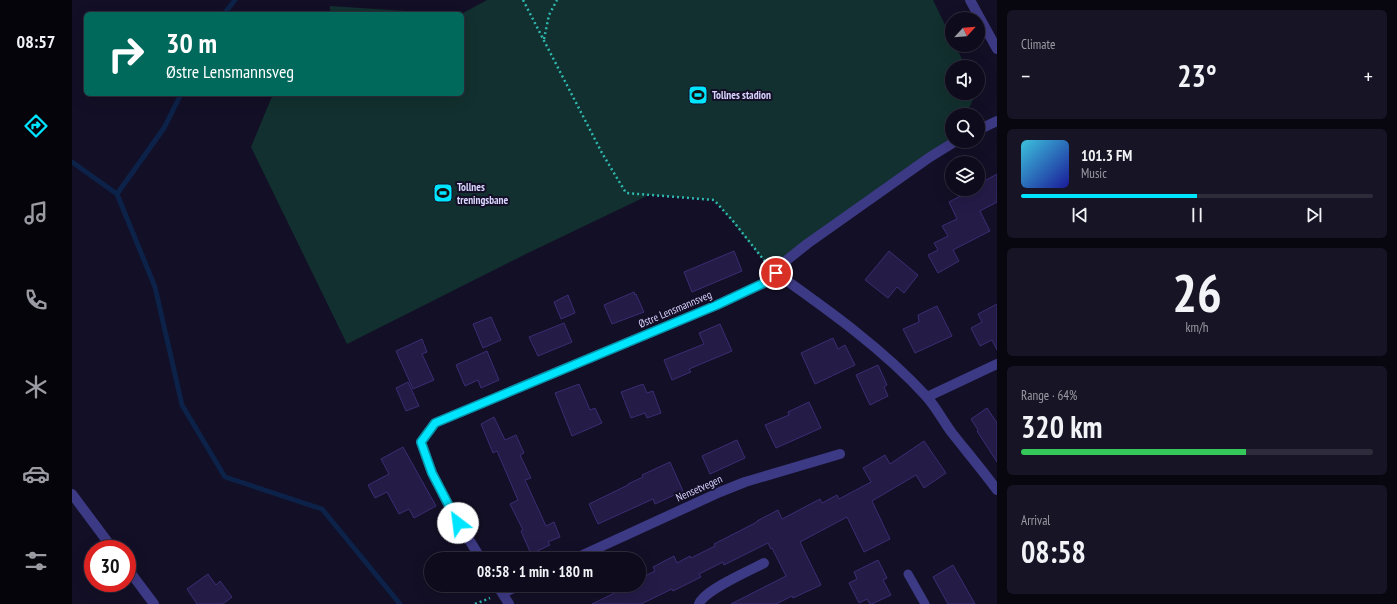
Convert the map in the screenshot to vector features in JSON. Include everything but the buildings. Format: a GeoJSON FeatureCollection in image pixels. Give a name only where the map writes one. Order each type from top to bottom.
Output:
{"type":"FeatureCollection","features":[{"type":"Feature","properties":{"kind":"street"},"geometry":{"type":"LineString","coordinates":[[970,0],[997,49]]}},
{"type":"Feature","properties":{"kind":"street"},"geometry":{"type":"LineString","coordinates":[[985,127],[997,121]]}},
{"type":"Feature","properties":{"kind":"street"},"geometry":{"type":"LineString","coordinates":[[945,148],[807,244],[787,260],[776,273],[822,305],[873,346],[927,397],[951,432],[997,490]]}},
{"type":"Feature","properties":{"kind":"street","name":"Østre Lensmannsveg"},"geometry":{"type":"LineString","coordinates":[[477,552],[452,512],[435,479],[421,442],[435,423],[717,305],[766,282],[776,273]]}},
{"type":"Feature","properties":{"kind":"street"},"geometry":{"type":"LineString","coordinates":[[927,397],[997,364]]}},
{"type":"Feature","properties":{"kind":"street","name":"Nensetvegen"},"geometry":{"type":"LineString","coordinates":[[589,552],[706,498],[745,482],[840,454]]}},
{"type":"Feature","properties":{"kind":"street"},"geometry":{"type":"LineString","coordinates":[[72,494],[106,540]]}},
{"type":"Feature","properties":{"kind":"street"},"geometry":{"type":"LineString","coordinates":[[699,604],[700,600],[710,591],[764,563]]}},
{"type":"Feature","properties":{"kind":"street"},"geometry":{"type":"LineString","coordinates":[[136,580],[154,604]]}},
{"type":"Feature","properties":{"kind":"street"},"geometry":{"type":"LineString","coordinates":[[502,592],[509,604]]}},
{"type":"Feature","properties":{"kind":"lane"},"geometry":{"type":"LineString","coordinates":[[908,574],[925,604]]}},
{"type":"Feature","properties":{"kind":"path"},"geometry":{"type":"LineString","coordinates":[[523,0],[602,153],[626,193],[714,200],[776,273]]}},
{"type":"Feature","properties":{"kind":"path"},"geometry":{"type":"LineString","coordinates":[[544,40],[549,15],[557,0]]}},
{"type":"Feature","properties":{"kind":"green space"},"geometry":{"type":"Polygon","coordinates":[[[487,0],[933,0],[945,25],[945,52],[958,52],[962,60],[945,60],[945,100],[973,100],[969,108],[945,108],[945,146],[776,273],[714,200],[649,195],[528,253],[347,344],[251,147],[272,96],[464,96],[464,12],[487,0]]]}},
{"type":"Feature","properties":{"kind":"green space"},"geometry":{"type":"Polygon","coordinates":[[[330,6],[422,12],[330,12],[330,6]]]}},
{"type":"Feature","properties":{"kind":"waterway"},"geometry":{"type":"LineString","coordinates":[[226,12],[235,0]]}},
{"type":"Feature","properties":{"kind":"waterway"},"geometry":{"type":"LineString","coordinates":[[117,194],[164,128],[180,96]]}},
{"type":"Feature","properties":{"kind":"waterway"},"geometry":{"type":"LineString","coordinates":[[72,162],[117,194],[155,287],[182,405],[225,477],[322,509],[400,604]]}},
{"type":"Feature","properties":{"kind":"place","name":"Tollnes stadion"},"geometry":{"type":"Point","coordinates":[698,95]}},
{"type":"Feature","properties":{"kind":"place","name":"Tollnes treningsbane"},"geometry":{"type":"Point","coordinates":[443,193]}},
{"type":"Feature","properties":{"kind":"route"},"geometry":{"type":"LineString","coordinates":[[458,523],[432,473],[421,442],[435,423],[717,305],[766,282],[776,273]]}}]}
